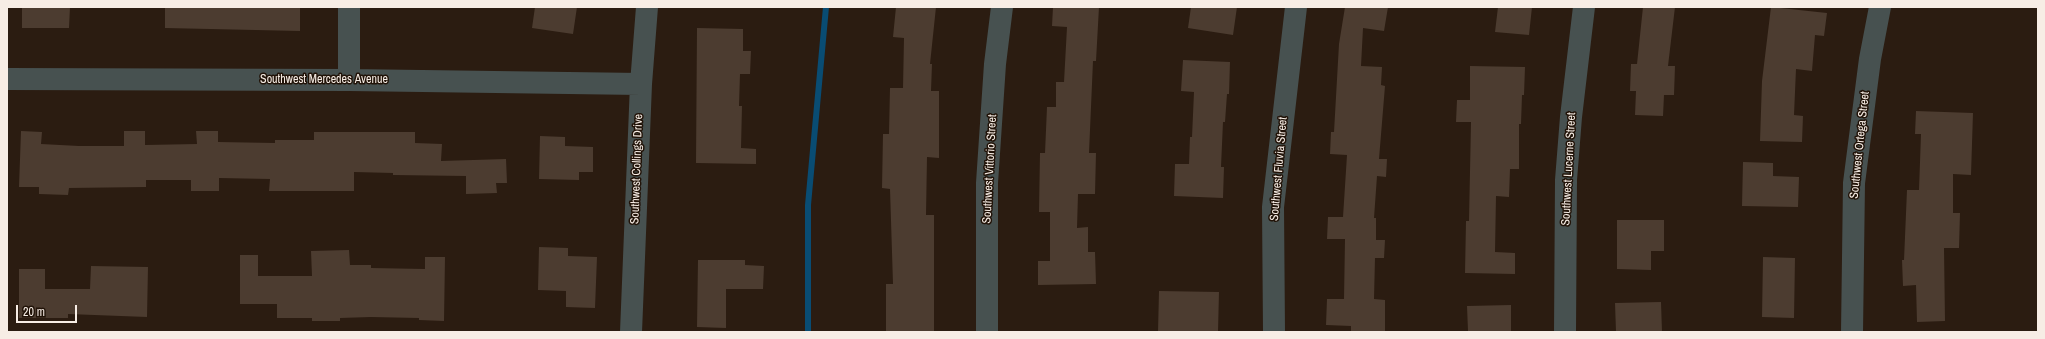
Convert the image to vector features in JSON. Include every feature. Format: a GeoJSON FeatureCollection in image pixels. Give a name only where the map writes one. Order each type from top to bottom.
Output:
{"type":"FeatureCollection","features":[{"type":"Feature","properties":{"kind":"street"},"geometry":{"type":"LineString","coordinates":[[349,7],[349,80]]}},
{"type":"Feature","properties":{"kind":"street","name":"Southwest Collings Drive"},"geometry":{"type":"LineString","coordinates":[[631,332],[641,84],[647,7]]}},
{"type":"Feature","properties":{"kind":"street","name":"Southwest Vittorio Street"},"geometry":{"type":"LineString","coordinates":[[987,332],[987,183],[995,64],[1002,7]]}},
{"type":"Feature","properties":{"kind":"street","name":"Southwest Fluvia Street"},"geometry":{"type":"LineString","coordinates":[[1274,332],[1273,207],[1296,7]]}},
{"type":"Feature","properties":{"kind":"street","name":"Southwest Lucerne Street"},"geometry":{"type":"LineString","coordinates":[[1565,332],[1566,180],[1571,117],[1584,7]]}},
{"type":"Feature","properties":{"kind":"street","name":"Southwest Ortega Street"},"geometry":{"type":"LineString","coordinates":[[1852,332],[1854,183],[1870,59],[1880,7]]}},
{"type":"Feature","properties":{"kind":"street","name":"Southwest Mercedes Avenue"},"geometry":{"type":"LineString","coordinates":[[7,79],[349,80],[641,84]]}},
{"type":"Feature","properties":{"kind":"building"},"geometry":{"type":"Polygon","coordinates":[[[22,7],[70,7],[69,28],[22,28],[22,7]]]}},
{"type":"Feature","properties":{"kind":"building"},"geometry":{"type":"Polygon","coordinates":[[[165,7],[300,7],[300,31],[165,28],[165,7]]]}},
{"type":"Feature","properties":{"kind":"building"},"geometry":{"type":"Polygon","coordinates":[[[535,7],[577,7],[573,34],[532,28],[535,7]]]}},
{"type":"Feature","properties":{"kind":"building"},"geometry":{"type":"Polygon","coordinates":[[[896,7],[936,7],[930,64],[932,64],[931,91],[939,91],[939,158],[927,157],[926,215],[934,215],[934,332],[886,332],[886,284],[893,284],[890,189],[882,188],[883,134],[889,134],[890,88],[903,88],[904,38],[893,37],[896,7]]]}},
{"type":"Feature","properties":{"kind":"building"},"geometry":{"type":"Polygon","coordinates":[[[1053,7],[1099,7],[1096,61],[1093,61],[1089,153],[1096,153],[1095,194],[1078,194],[1077,228],[1088,227],[1088,252],[1095,252],[1096,284],[1038,285],[1038,261],[1050,261],[1050,212],[1039,212],[1040,153],[1045,153],[1047,107],[1056,107],[1056,82],[1064,82],[1067,27],[1052,26],[1053,7]]]}},
{"type":"Feature","properties":{"kind":"building"},"geometry":{"type":"Polygon","coordinates":[[[1191,7],[1237,7],[1233,35],[1188,28],[1191,7]]]}},
{"type":"Feature","properties":{"kind":"building"},"geometry":{"type":"Polygon","coordinates":[[[1345,7],[1388,7],[1384,31],[1363,28],[1361,66],[1382,67],[1381,85],[1385,86],[1379,159],[1387,159],[1386,177],[1377,176],[1374,218],[1376,218],[1376,240],[1385,240],[1384,258],[1375,258],[1374,299],[1385,300],[1385,332],[1351,332],[1351,326],[1326,325],[1327,299],[1344,299],[1345,239],[1327,239],[1328,217],[1343,217],[1347,155],[1330,154],[1331,132],[1334,132],[1339,44],[1345,7]]]}},
{"type":"Feature","properties":{"kind":"building"},"geometry":{"type":"Polygon","coordinates":[[[1498,7],[1532,7],[1529,35],[1495,32],[1498,7]]]}},
{"type":"Feature","properties":{"kind":"building"},"geometry":{"type":"Polygon","coordinates":[[[1643,7],[1675,7],[1668,66],[1675,66],[1674,95],[1664,95],[1663,116],[1635,115],[1636,91],[1630,91],[1631,64],[1637,64],[1643,7]]]}},
{"type":"Feature","properties":{"kind":"building"},"geometry":{"type":"Polygon","coordinates":[[[1771,7],[1827,13],[1824,36],[1815,35],[1812,71],[1796,69],[1794,115],[1803,116],[1802,142],[1760,141],[1762,81],[1771,7]]]}},
{"type":"Feature","properties":{"kind":"building"},"geometry":{"type":"Polygon","coordinates":[[[697,28],[743,29],[743,51],[751,51],[750,74],[740,74],[739,106],[742,106],[741,148],[756,149],[756,164],[696,163],[697,28]]]}},
{"type":"Feature","properties":{"kind":"building"},"geometry":{"type":"Polygon","coordinates":[[[1183,60],[1230,62],[1229,94],[1227,94],[1225,122],[1223,122],[1221,167],[1224,167],[1223,198],[1174,196],[1175,164],[1189,164],[1190,137],[1192,137],[1194,92],[1181,91],[1183,60]]]}},
{"type":"Feature","properties":{"kind":"building"},"geometry":{"type":"Polygon","coordinates":[[[1470,66],[1525,67],[1521,124],[1519,124],[1519,169],[1510,169],[1509,197],[1496,196],[1495,252],[1515,253],[1515,274],[1465,273],[1466,221],[1469,221],[1471,122],[1456,122],[1457,100],[1470,100],[1470,66]]]}},
{"type":"Feature","properties":{"kind":"building"},"geometry":{"type":"Polygon","coordinates":[[[1916,111],[1973,113],[1971,175],[1953,174],[1953,213],[1960,213],[1959,248],[1944,248],[1945,321],[1917,322],[1916,285],[1903,286],[1902,260],[1904,260],[1907,190],[1919,190],[1921,134],[1915,134],[1916,111]]]}},
{"type":"Feature","properties":{"kind":"building"},"geometry":{"type":"Polygon","coordinates":[[[21,131],[42,132],[41,144],[79,146],[124,146],[124,131],[145,131],[145,145],[197,144],[196,131],[218,131],[218,142],[275,143],[275,140],[314,140],[314,132],[415,132],[415,143],[442,144],[441,161],[506,159],[507,183],[496,183],[497,193],[466,194],[466,176],[393,175],[393,173],[354,172],[354,191],[269,191],[270,179],[219,178],[219,191],[191,191],[191,180],[146,180],[146,187],[69,188],[68,195],[39,194],[39,187],[19,187],[21,131]]]}},
{"type":"Feature","properties":{"kind":"building"},"geometry":{"type":"Polygon","coordinates":[[[540,136],[565,137],[565,146],[593,147],[593,172],[579,172],[579,180],[539,179],[540,136]]]}},
{"type":"Feature","properties":{"kind":"building"},"geometry":{"type":"Polygon","coordinates":[[[1743,162],[1773,163],[1773,176],[1799,177],[1798,207],[1742,206],[1743,162]]]}},
{"type":"Feature","properties":{"kind":"building"},"geometry":{"type":"Polygon","coordinates":[[[1617,220],[1664,220],[1664,251],[1651,251],[1651,270],[1617,269],[1617,220]]]}},
{"type":"Feature","properties":{"kind":"building"},"geometry":{"type":"Polygon","coordinates":[[[539,247],[568,248],[568,256],[597,257],[595,308],[566,307],[566,291],[538,290],[539,247]]]}},
{"type":"Feature","properties":{"kind":"building"},"geometry":{"type":"Polygon","coordinates":[[[349,250],[350,265],[371,265],[371,268],[425,269],[425,257],[445,257],[444,321],[419,320],[419,318],[371,317],[340,318],[340,321],[312,321],[312,318],[277,318],[277,304],[240,304],[240,255],[258,255],[258,276],[312,276],[311,251],[349,250]]]}},
{"type":"Feature","properties":{"kind":"building"},"geometry":{"type":"Polygon","coordinates":[[[1763,257],[1795,258],[1794,318],[1762,317],[1763,257]]]}},
{"type":"Feature","properties":{"kind":"building"},"geometry":{"type":"Polygon","coordinates":[[[698,260],[745,260],[745,265],[764,266],[763,289],[726,289],[726,328],[697,327],[698,260]]]}},
{"type":"Feature","properties":{"kind":"building"},"geometry":{"type":"Polygon","coordinates":[[[91,266],[148,267],[147,317],[68,314],[68,318],[19,318],[19,269],[45,269],[45,289],[90,289],[91,266]]]}},
{"type":"Feature","properties":{"kind":"building"},"geometry":{"type":"Polygon","coordinates":[[[1159,291],[1219,292],[1218,332],[1158,332],[1159,291]]]}},
{"type":"Feature","properties":{"kind":"building"},"geometry":{"type":"Polygon","coordinates":[[[1661,302],[1662,332],[1616,332],[1615,303],[1661,302]]]}},
{"type":"Feature","properties":{"kind":"building"},"geometry":{"type":"Polygon","coordinates":[[[1511,305],[1511,332],[1468,331],[1467,306],[1511,305]]]}},
{"type":"Feature","properties":{"kind":"waterway"},"geometry":{"type":"LineString","coordinates":[[808,332],[808,205],[826,7]]}}]}
